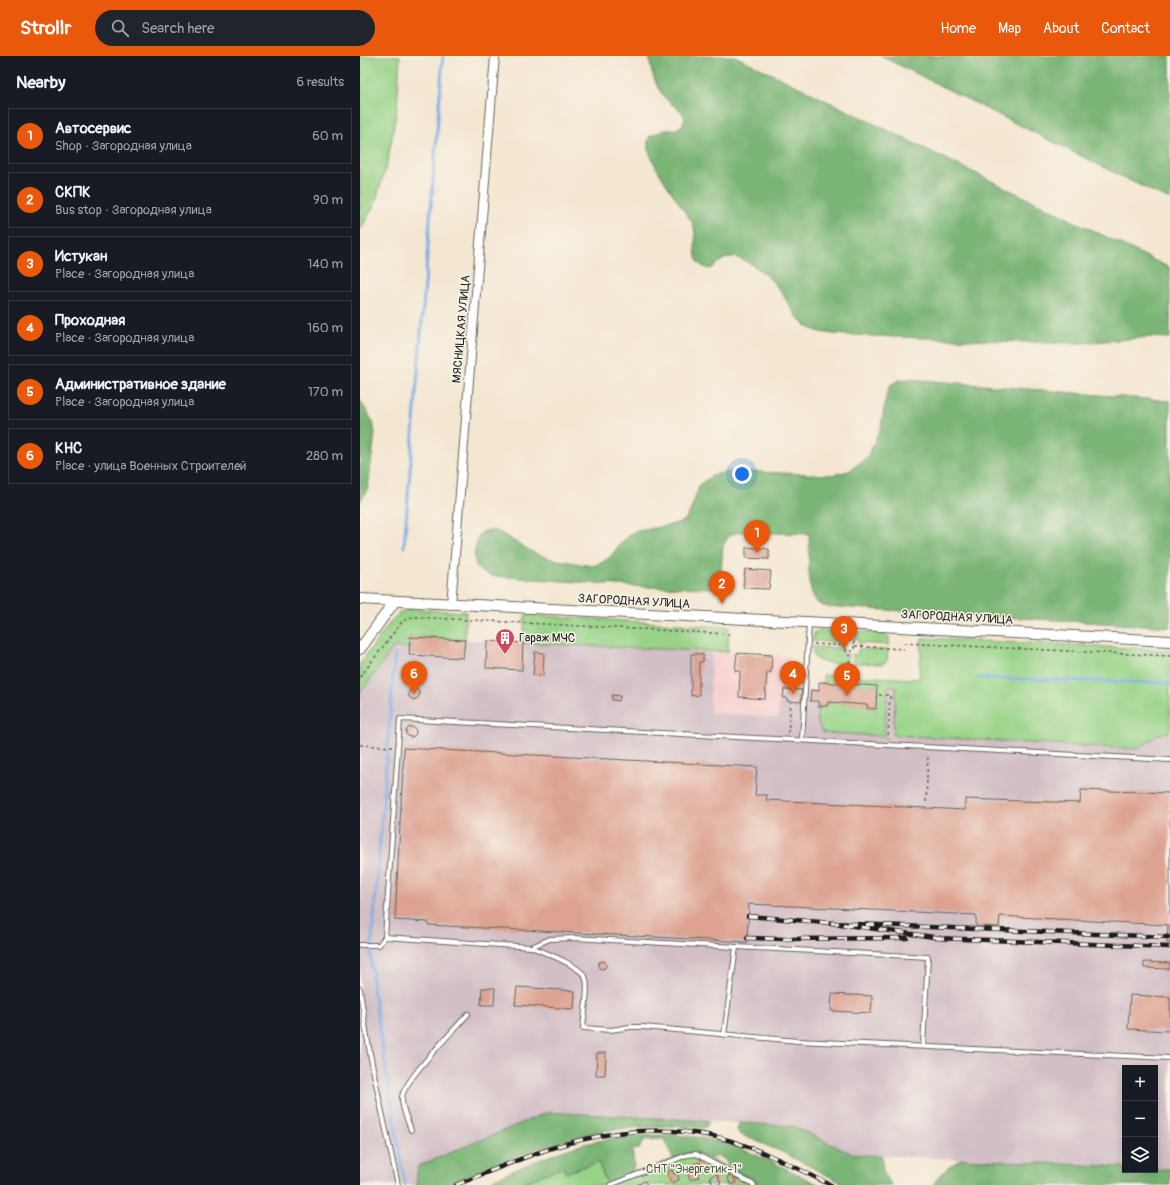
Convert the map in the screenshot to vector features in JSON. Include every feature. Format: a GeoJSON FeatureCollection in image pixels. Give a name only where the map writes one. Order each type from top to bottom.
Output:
{"type":"FeatureCollection","features":[{"type":"Feature","properties":{"kind":"street","name":"МЯСНИЦКАЯ УЛИЦА"},"geometry":{"type":"LineString","coordinates":[[451,605],[495,56]]}},
{"type":"Feature","properties":{"kind":"street","name":"ЗАГОРОДНАЯ УЛИЦА"},"geometry":{"type":"LineString","coordinates":[[360,600],[1170,641]]}},
{"type":"Feature","properties":{"kind":"street"},"geometry":{"type":"LineString","coordinates":[[360,650],[395,601]]}},
{"type":"Feature","properties":{"kind":"lane"},"geometry":{"type":"LineString","coordinates":[[802,740],[809,622]]}},
{"type":"Feature","properties":{"kind":"lane"},"geometry":{"type":"LineString","coordinates":[[360,945],[376,945],[381,943],[386,937],[400,719],[1170,760]]}},
{"type":"Feature","properties":{"kind":"lane"},"geometry":{"type":"LineString","coordinates":[[386,937],[530,947],[579,969],[585,976],[587,984],[583,1028],[611,1030],[642,1027],[798,1041],[1170,1058]]}},
{"type":"Feature","properties":{"kind":"lane"},"geometry":{"type":"LineString","coordinates":[[530,947],[550,939],[561,938],[928,957],[923,1046]]}},
{"type":"Feature","properties":{"kind":"lane"},"geometry":{"type":"LineString","coordinates":[[724,1035],[736,947]]}},
{"type":"Feature","properties":{"kind":"lane"},"geometry":{"type":"LineString","coordinates":[[360,989],[366,1035],[377,1092],[398,1185]]}},
{"type":"Feature","properties":{"kind":"lane"},"geometry":{"type":"LineString","coordinates":[[411,1130],[403,1105],[402,1095],[405,1088],[413,1076],[468,1014]]}},
{"type":"Feature","properties":{"kind":"lane"},"geometry":{"type":"LineString","coordinates":[[610,1185],[687,1155],[696,1154],[754,1185]]}},
{"type":"Feature","properties":{"kind":"path"},"geometry":{"type":"LineString","coordinates":[[360,677],[401,623],[408,618],[414,617],[729,634]]}},
{"type":"Feature","properties":{"kind":"path"},"geometry":{"type":"LineString","coordinates":[[847,641],[854,641],[854,651],[850,651],[846,651],[847,641]]}},
{"type":"Feature","properties":{"kind":"path"},"geometry":{"type":"LineString","coordinates":[[904,643],[1170,656]]}},
{"type":"Feature","properties":{"kind":"path"},"geometry":{"type":"LineString","coordinates":[[808,644],[846,646]]}},
{"type":"Feature","properties":{"kind":"path"},"geometry":{"type":"LineString","coordinates":[[854,646],[904,649]]}},
{"type":"Feature","properties":{"kind":"path"},"geometry":{"type":"LineString","coordinates":[[849,669],[850,651]]}},
{"type":"Feature","properties":{"kind":"path"},"geometry":{"type":"LineString","coordinates":[[792,690],[792,684],[806,684]]}},
{"type":"Feature","properties":{"kind":"path"},"geometry":{"type":"LineString","coordinates":[[879,695],[890,696],[888,745]]}},
{"type":"Feature","properties":{"kind":"path"},"geometry":{"type":"LineString","coordinates":[[788,733],[791,702]]}},
{"type":"Feature","properties":{"kind":"path"},"geometry":{"type":"LineString","coordinates":[[360,745],[398,747]]}},
{"type":"Feature","properties":{"kind":"path"},"geometry":{"type":"LineString","coordinates":[[926,802],[928,747]]}},
{"type":"Feature","properties":{"kind":"shaded area"},"geometry":{"type":"Polygon","coordinates":[[[410,637],[711,652],[710,712],[778,718],[779,698],[783,698],[784,689],[818,691],[819,682],[1170,703],[1170,1169],[1158,1169],[1158,1065],[1122,1065],[1122,1167],[852,1154],[793,1126],[548,1112],[418,1166],[416,1185],[360,1185],[360,693],[394,647],[409,648],[410,637]]]}},
{"type":"Feature","properties":{"kind":"shaded area"},"geometry":{"type":"Polygon","coordinates":[[[711,652],[789,656],[787,689],[783,698],[779,698],[778,718],[710,712],[711,652]]]}},
{"type":"Feature","properties":{"kind":"green space"},"geometry":{"type":"Polygon","coordinates":[[[360,56],[400,56],[397,108],[388,160],[375,203],[360,231],[360,56]]]}},
{"type":"Feature","properties":{"kind":"green space"},"geometry":{"type":"Polygon","coordinates":[[[649,56],[735,56],[1170,268],[1170,338],[1150,337],[1082,343],[1054,343],[848,335],[827,333],[811,329],[799,319],[772,281],[753,265],[739,258],[732,257],[723,259],[711,269],[698,262],[695,249],[694,226],[659,172],[650,153],[648,143],[650,136],[664,130],[674,130],[682,126],[685,118],[680,110],[668,101],[657,86],[651,69],[649,56]]]}},
{"type":"Feature","properties":{"kind":"green space"},"geometry":{"type":"Polygon","coordinates":[[[881,56],[1170,56],[1170,200],[1131,181],[881,56]]]}},
{"type":"Feature","properties":{"kind":"green space"},"geometry":{"type":"Polygon","coordinates":[[[910,379],[1170,401],[1170,627],[824,606],[815,600],[810,584],[809,534],[739,532],[729,536],[723,545],[720,588],[645,587],[492,576],[482,572],[476,566],[474,556],[478,537],[482,532],[489,530],[497,531],[534,553],[552,559],[592,566],[609,558],[623,541],[634,532],[684,521],[690,512],[700,484],[713,475],[732,471],[831,475],[849,471],[867,457],[875,441],[881,427],[886,397],[890,385],[899,380],[910,379]]]}},
{"type":"Feature","properties":{"kind":"green space"},"geometry":{"type":"Polygon","coordinates":[[[360,400],[373,422],[375,433],[368,488],[360,502],[360,400]]]}},
{"type":"Feature","properties":{"kind":"green space"},"geometry":{"type":"Polygon","coordinates":[[[408,609],[466,612],[465,640],[410,637],[409,648],[394,647],[360,693],[360,664],[392,620],[398,614],[408,609]]]}},
{"type":"Feature","properties":{"kind":"green space"},"geometry":{"type":"Polygon","coordinates":[[[525,615],[729,627],[728,652],[523,643],[525,615]]]}},
{"type":"Feature","properties":{"kind":"green space"},"geometry":{"type":"Polygon","coordinates":[[[818,630],[849,632],[848,638],[844,638],[843,643],[813,641],[814,633],[818,630]]]}},
{"type":"Feature","properties":{"kind":"green space"},"geometry":{"type":"Polygon","coordinates":[[[855,631],[884,633],[889,637],[889,645],[858,643],[858,639],[854,638],[855,631]]]}},
{"type":"Feature","properties":{"kind":"green space"},"geometry":{"type":"Polygon","coordinates":[[[922,638],[1170,650],[1170,731],[1157,735],[1139,749],[893,735],[896,687],[888,686],[884,736],[824,733],[821,730],[817,717],[818,706],[827,706],[828,702],[868,705],[868,708],[875,709],[877,686],[823,683],[823,675],[919,679],[922,638]]]}},
{"type":"Feature","properties":{"kind":"green space"},"geometry":{"type":"Polygon","coordinates":[[[813,647],[843,648],[843,654],[848,654],[847,663],[829,663],[820,661],[814,656],[813,647]]]}},
{"type":"Feature","properties":{"kind":"green space"},"geometry":{"type":"Polygon","coordinates":[[[858,649],[888,650],[887,661],[882,664],[853,663],[853,654],[858,655],[858,649]]]}},
{"type":"Feature","properties":{"kind":"green space"},"geometry":{"type":"Polygon","coordinates":[[[548,1112],[708,1121],[708,1125],[704,1128],[669,1126],[643,1127],[590,1133],[533,1150],[445,1185],[416,1185],[418,1166],[548,1112]]]}},
{"type":"Feature","properties":{"kind":"green space"},"geometry":{"type":"Polygon","coordinates":[[[739,1123],[793,1126],[852,1154],[882,1156],[884,1172],[892,1185],[846,1185],[782,1152],[740,1134],[737,1130],[739,1123]]]}},
{"type":"Feature","properties":{"kind":"green space"},"geometry":{"type":"Polygon","coordinates":[[[660,1135],[704,1138],[738,1148],[788,1169],[819,1185],[764,1185],[730,1168],[726,1161],[718,1155],[710,1158],[694,1151],[673,1159],[664,1139],[644,1140],[639,1149],[632,1150],[634,1164],[632,1175],[607,1184],[598,1162],[565,1173],[563,1167],[517,1185],[482,1185],[518,1168],[581,1145],[620,1138],[660,1135]]]}},
{"type":"Feature","properties":{"kind":"green space","name":"СНТ \"Энергетик-1\""},"geometry":{"type":"Polygon","coordinates":[[[694,1151],[764,1185],[517,1185],[563,1167],[565,1173],[598,1162],[607,1184],[694,1151]]]}},
{"type":"Feature","properties":{"kind":"green space"},"geometry":{"type":"Polygon","coordinates":[[[961,1159],[1122,1167],[1122,1173],[1158,1173],[1158,1169],[1170,1169],[1170,1185],[933,1185],[953,1164],[961,1159]]]}},
{"type":"Feature","properties":{"kind":"building"},"geometry":{"type":"Polygon","coordinates":[[[746,547],[769,549],[769,559],[746,558],[746,547]]]}},
{"type":"Feature","properties":{"kind":"building"},"geometry":{"type":"Polygon","coordinates":[[[745,569],[771,571],[769,589],[743,588],[745,569]]]}},
{"type":"Feature","properties":{"kind":"building"},"geometry":{"type":"Polygon","coordinates":[[[410,637],[465,640],[463,658],[409,655],[410,637]]]}},
{"type":"Feature","properties":{"kind":"building","name":"Гараж МЧС"},"geometry":{"type":"Polygon","coordinates":[[[487,641],[523,643],[522,670],[486,668],[487,641]]]}},
{"type":"Feature","properties":{"kind":"building"},"geometry":{"type":"Polygon","coordinates":[[[535,652],[544,653],[543,676],[533,675],[535,652]]]}},
{"type":"Feature","properties":{"kind":"building"},"geometry":{"type":"Polygon","coordinates":[[[737,653],[772,655],[771,673],[767,672],[765,699],[739,697],[740,671],[735,671],[737,653]]]}},
{"type":"Feature","properties":{"kind":"building"},"geometry":{"type":"Polygon","coordinates":[[[691,654],[703,654],[703,662],[699,662],[699,695],[691,696],[691,654]]]}},
{"type":"Feature","properties":{"kind":"building"},"geometry":{"type":"Polygon","coordinates":[[[819,682],[877,686],[876,709],[867,708],[868,705],[828,702],[827,706],[818,706],[818,701],[810,701],[811,690],[819,691],[819,682]]]}},
{"type":"Feature","properties":{"kind":"building"},"geometry":{"type":"Polygon","coordinates":[[[412,689],[416,689],[418,690],[418,698],[412,699],[409,696],[409,692],[412,689]]]}},
{"type":"Feature","properties":{"kind":"building"},"geometry":{"type":"Polygon","coordinates":[[[784,689],[802,690],[801,702],[787,701],[787,698],[783,698],[784,689]]]}},
{"type":"Feature","properties":{"kind":"building"},"geometry":{"type":"Polygon","coordinates":[[[612,695],[620,696],[619,701],[612,700],[612,695]]]}},
{"type":"Feature","properties":{"kind":"building"},"geometry":{"type":"Polygon","coordinates":[[[411,727],[416,732],[411,737],[406,732],[411,727]]]}},
{"type":"Feature","properties":{"kind":"building"},"geometry":{"type":"Polygon","coordinates":[[[404,748],[757,767],[755,795],[767,795],[766,800],[965,810],[965,799],[1080,803],[1081,790],[1170,793],[1170,943],[1167,943],[1168,925],[1000,916],[999,927],[976,926],[976,915],[749,904],[747,942],[428,925],[428,922],[395,920],[404,748]]]}},
{"type":"Feature","properties":{"kind":"building"},"geometry":{"type":"Polygon","coordinates":[[[600,961],[604,961],[606,965],[604,969],[600,969],[598,967],[598,963],[600,961]]]}},
{"type":"Feature","properties":{"kind":"building"},"geometry":{"type":"Polygon","coordinates":[[[1144,962],[1170,963],[1170,969],[1144,968],[1144,962]]]}},
{"type":"Feature","properties":{"kind":"building"},"geometry":{"type":"Polygon","coordinates":[[[517,987],[575,991],[574,1009],[515,1005],[517,987]]]}},
{"type":"Feature","properties":{"kind":"building"},"geometry":{"type":"Polygon","coordinates":[[[482,988],[495,988],[494,1005],[481,1005],[482,988]]]}},
{"type":"Feature","properties":{"kind":"building"},"geometry":{"type":"Polygon","coordinates":[[[832,994],[872,996],[871,1013],[831,1011],[832,994]]]}},
{"type":"Feature","properties":{"kind":"building"},"geometry":{"type":"Polygon","coordinates":[[[1130,995],[1170,997],[1170,1031],[1128,1029],[1130,995]]]}},
{"type":"Feature","properties":{"kind":"building"},"geometry":{"type":"Polygon","coordinates":[[[597,1053],[606,1053],[605,1075],[596,1075],[597,1053]]]}},
{"type":"Feature","properties":{"kind":"building"},"geometry":{"type":"Polygon","coordinates":[[[700,1162],[703,1171],[697,1173],[699,1177],[690,1180],[685,1167],[700,1162]]]}},
{"type":"Feature","properties":{"kind":"building"},"geometry":{"type":"Polygon","coordinates":[[[672,1170],[674,1174],[677,1173],[679,1180],[671,1183],[667,1172],[672,1170]]]}},
{"type":"Feature","properties":{"kind":"building"},"geometry":{"type":"Polygon","coordinates":[[[717,1174],[721,1184],[713,1185],[710,1177],[717,1174]]]}},
{"type":"Feature","properties":{"kind":"building"},"geometry":{"type":"Polygon","coordinates":[[[732,1175],[736,1182],[731,1185],[727,1177],[732,1175]]]}},
{"type":"Feature","properties":{"kind":"building"},"geometry":{"type":"Polygon","coordinates":[[[645,1181],[647,1185],[636,1185],[645,1181]]]}},
{"type":"Feature","properties":{"kind":"waterway"},"geometry":{"type":"LineString","coordinates":[[404,547],[443,56]]}},
{"type":"Feature","properties":{"kind":"waterway"},"geometry":{"type":"LineString","coordinates":[[395,654],[371,954],[373,990],[405,1185]]}},
{"type":"Feature","properties":{"kind":"waterway"},"geometry":{"type":"LineString","coordinates":[[979,678],[1170,683]]}},
{"type":"Feature","properties":{"kind":"railway"},"geometry":{"type":"LineString","coordinates":[[748,916],[832,923]]}},
{"type":"Feature","properties":{"kind":"railway"},"geometry":{"type":"LineString","coordinates":[[941,938],[832,923],[1168,937]]}},
{"type":"Feature","properties":{"kind":"railway"},"geometry":{"type":"LineString","coordinates":[[747,938],[907,938]]}},
{"type":"Feature","properties":{"kind":"railway"},"geometry":{"type":"LineString","coordinates":[[935,938],[1170,947]]}},
{"type":"Feature","properties":{"kind":"railway"},"geometry":{"type":"LineString","coordinates":[[456,1185],[530,1155],[575,1141],[615,1134],[656,1131],[697,1133],[732,1141],[775,1158],[831,1185]]}},
{"type":"Feature","properties":{"kind":"place","name":"Автосервис"},"geometry":{"type":"Point","coordinates":[757,553]}},
{"type":"Feature","properties":{"kind":"place","name":"СКПК"},"geometry":{"type":"Point","coordinates":[722,604]}},
{"type":"Feature","properties":{"kind":"place","name":"Истукан"},"geometry":{"type":"Point","coordinates":[844,649]}},
{"type":"Feature","properties":{"kind":"place","name":"Гараж МЧС"},"geometry":{"type":"Point","coordinates":[505,655]}},
{"type":"Feature","properties":{"kind":"place","name":"КНС"},"geometry":{"type":"Point","coordinates":[414,694]}},
{"type":"Feature","properties":{"kind":"place","name":"Проходная"},"geometry":{"type":"Point","coordinates":[793,694]}},
{"type":"Feature","properties":{"kind":"place","name":"Административное здание"},"geometry":{"type":"Point","coordinates":[847,696]}}]}
